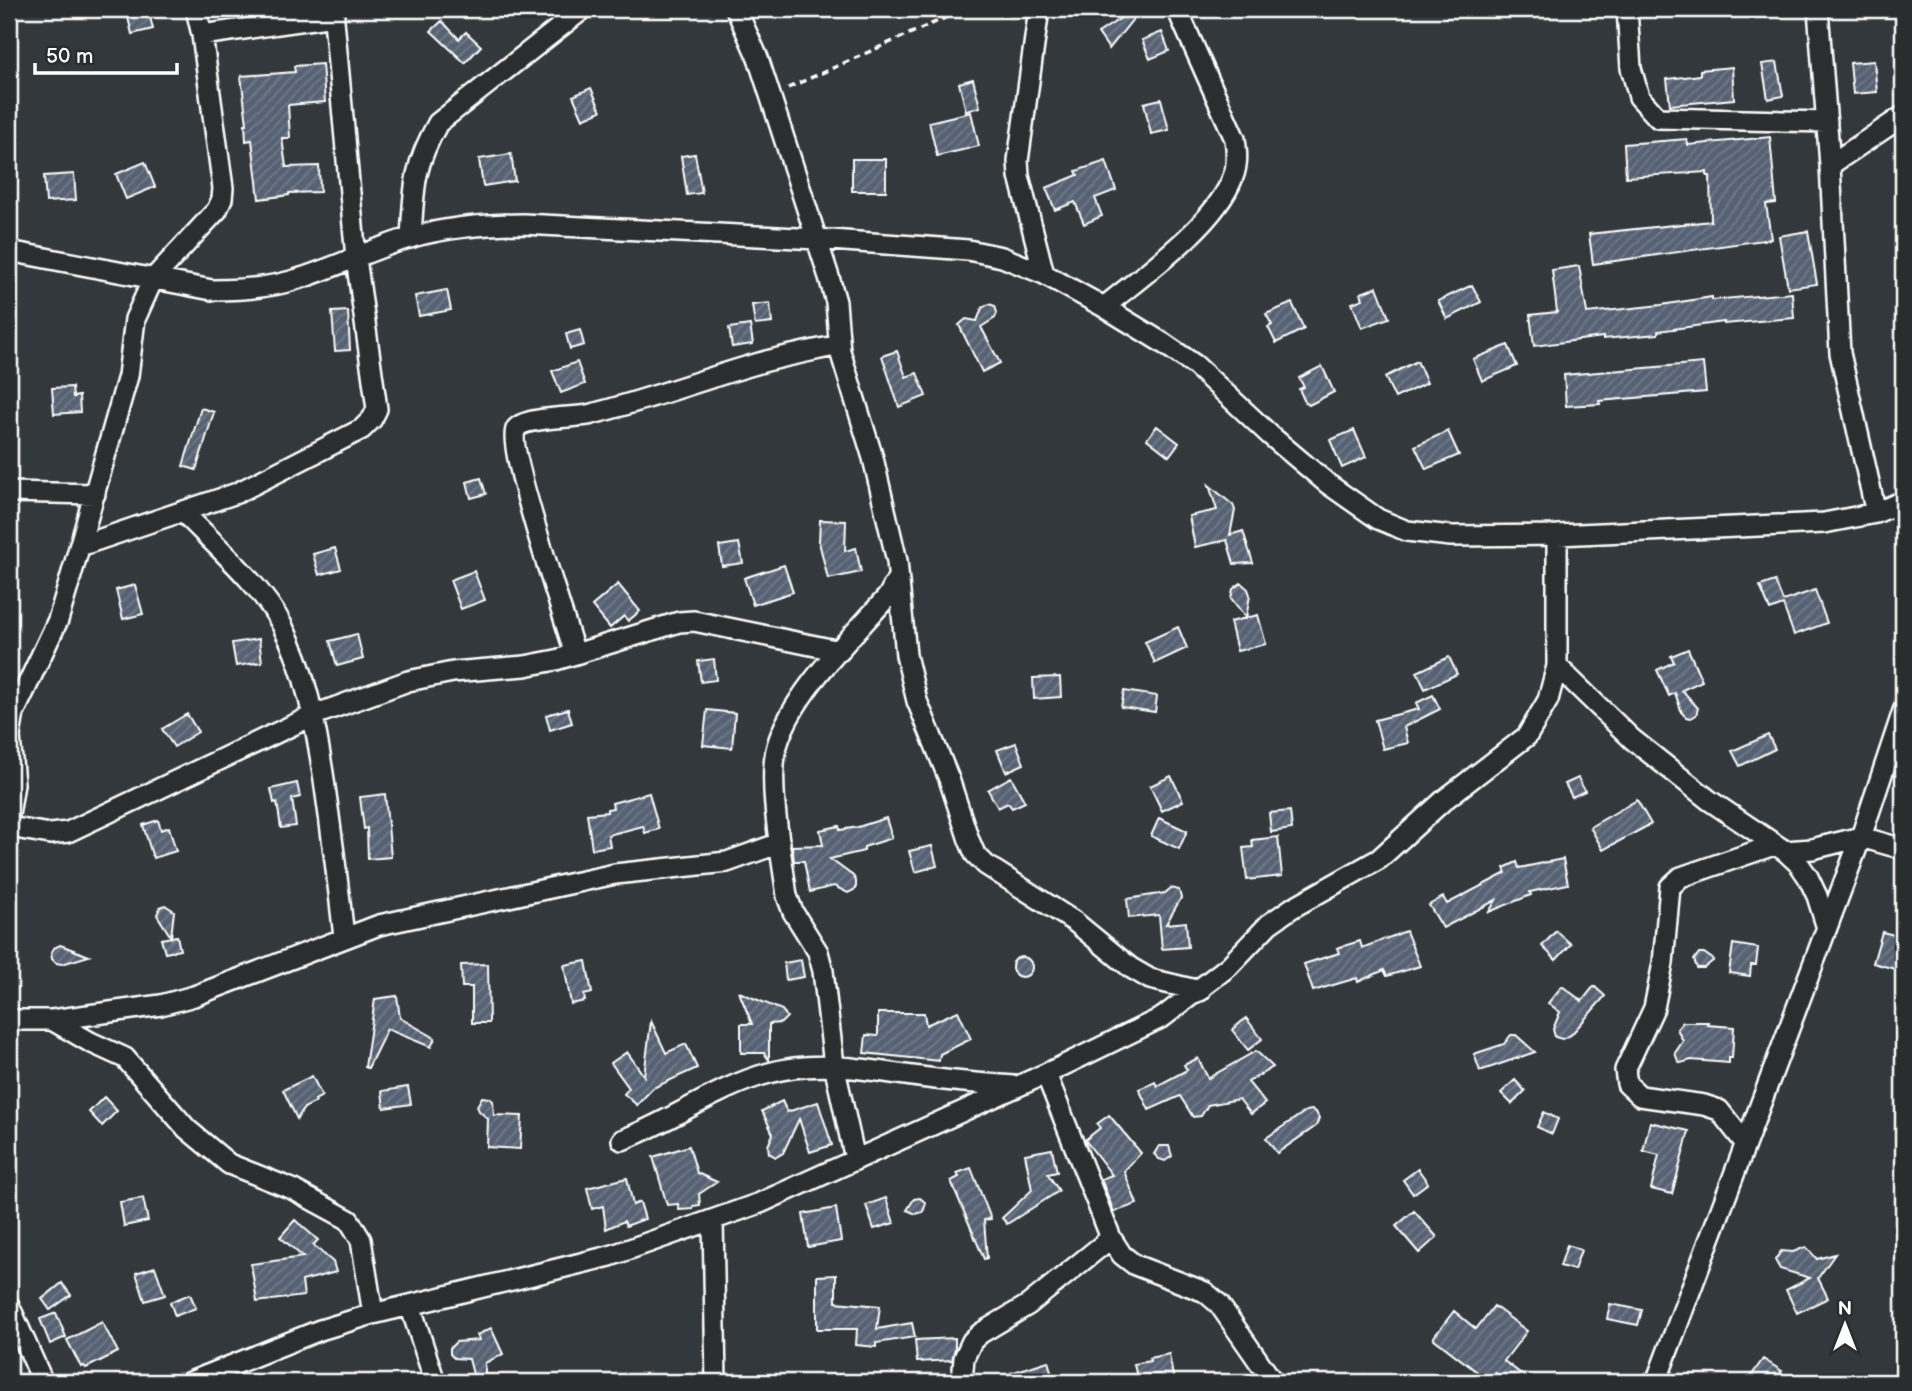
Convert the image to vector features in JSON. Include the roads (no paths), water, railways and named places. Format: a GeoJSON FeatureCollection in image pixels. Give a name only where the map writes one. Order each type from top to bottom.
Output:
{"type":"FeatureCollection","features":[{"type":"Feature","properties":{"kind":"street"},"geometry":{"type":"LineString","coordinates":[[9,815],[14,784],[10,736],[14,713],[58,620],[128,376],[135,319],[153,279],[217,210],[222,199],[223,188],[196,9]]}},
{"type":"Feature","properties":{"kind":"street"},"geometry":{"type":"LineString","coordinates":[[411,238],[415,174],[423,149],[438,123],[583,9]]}},
{"type":"Feature","properties":{"kind":"street"},"geometry":{"type":"LineString","coordinates":[[736,9],[758,58],[836,302],[839,345],[873,458],[897,561],[906,655],[916,701],[949,779],[975,854],[986,865],[1075,922],[1131,968],[1150,979],[1200,991]]}},
{"type":"Feature","properties":{"kind":"street"},"geometry":{"type":"LineString","coordinates":[[1040,9],[1018,161],[1019,176],[1044,274]]}},
{"type":"Feature","properties":{"kind":"street"},"geometry":{"type":"LineString","coordinates":[[1104,307],[1207,218],[1224,197],[1234,175],[1237,157],[1235,139],[1177,9]]}},
{"type":"Feature","properties":{"kind":"street"},"geometry":{"type":"LineString","coordinates":[[1627,9],[1631,68],[1639,97],[1658,118],[1827,122]]}},
{"type":"Feature","properties":{"kind":"street"},"geometry":{"type":"LineString","coordinates":[[1818,9],[1841,366],[1876,513]]}},
{"type":"Feature","properties":{"kind":"street"},"geometry":{"type":"LineString","coordinates":[[80,546],[237,493],[362,429],[377,409],[356,258],[333,12],[202,35]]}},
{"type":"Feature","properties":{"kind":"street"},"geometry":{"type":"LineString","coordinates":[[1830,165],[1903,116]]}},
{"type":"Feature","properties":{"kind":"street"},"geometry":{"type":"LineString","coordinates":[[9,251],[212,290],[236,290],[300,279],[411,238],[458,227],[523,223],[968,250],[1002,257],[1044,274],[1104,307],[1195,365],[1270,435],[1328,484],[1378,519],[1407,531],[1451,536],[1557,535],[1824,523],[1876,513],[1903,501]]}},
{"type":"Feature","properties":{"kind":"street"},"geometry":{"type":"LineString","coordinates":[[575,654],[531,509],[514,442],[515,430],[520,424],[604,411],[758,363],[839,345]]}},
{"type":"Feature","properties":{"kind":"street"},"geometry":{"type":"LineString","coordinates":[[9,492],[95,494]]}},
{"type":"Feature","properties":{"kind":"street"},"geometry":{"type":"LineString","coordinates":[[184,513],[236,566],[281,622],[291,644],[314,715],[334,845],[344,937]]}},
{"type":"Feature","properties":{"kind":"street"},"geometry":{"type":"LineString","coordinates":[[190,1382],[320,1330],[373,1314],[610,1256],[760,1203],[1163,1017],[1230,966],[1269,924],[1379,859],[1444,800],[1527,736],[1548,700],[1557,666],[1557,535]]}},
{"type":"Feature","properties":{"kind":"street"},"geometry":{"type":"LineString","coordinates":[[855,1159],[834,1065],[823,971],[818,952],[793,912],[787,896],[774,783],[776,749],[785,724],[810,685],[888,596],[897,579]]}},
{"type":"Feature","properties":{"kind":"street"},"geometry":{"type":"LineString","coordinates":[[9,827],[50,834],[68,832],[314,715],[408,681],[453,672],[525,666],[575,654],[678,622],[694,621],[840,651]]}},
{"type":"Feature","properties":{"kind":"street"},"geometry":{"type":"LineString","coordinates":[[1557,666],[1632,739],[1710,800],[1779,848],[1808,877],[1826,925]]}},
{"type":"Feature","properties":{"kind":"street"},"geometry":{"type":"LineString","coordinates":[[1656,1382],[1861,837],[1903,711]]}},
{"type":"Feature","properties":{"kind":"street"},"geometry":{"type":"LineString","coordinates":[[1745,1143],[1719,1110],[1704,1105],[1640,1096],[1627,1084],[1625,1070],[1654,1008],[1670,887],[1681,877],[1779,848],[1812,849],[1861,837],[1903,849]]}},
{"type":"Feature","properties":{"kind":"street"},"geometry":{"type":"LineString","coordinates":[[9,1020],[52,1020],[160,1005],[194,996],[379,925],[615,874],[727,862],[779,843]]}},
{"type":"Feature","properties":{"kind":"street"},"geometry":{"type":"LineString","coordinates":[[52,1020],[125,1058],[187,1129],[229,1164],[292,1189],[349,1220],[361,1240],[373,1314]]}},
{"type":"Feature","properties":{"kind":"street"},"geometry":{"type":"LineString","coordinates":[[622,1140],[727,1089],[768,1073],[834,1065],[1016,1087]]}},
{"type":"Feature","properties":{"kind":"street"},"geometry":{"type":"LineString","coordinates":[[1046,1073],[1111,1238],[1122,1255],[1135,1265],[1205,1292],[1219,1304],[1273,1382]]}},
{"type":"Feature","properties":{"kind":"street"},"geometry":{"type":"LineString","coordinates":[[713,1220],[716,1382]]}},
{"type":"Feature","properties":{"kind":"street"},"geometry":{"type":"LineString","coordinates":[[962,1382],[964,1358],[972,1341],[1028,1305],[1111,1238]]}},
{"type":"Feature","properties":{"kind":"street"},"geometry":{"type":"LineString","coordinates":[[9,1305],[43,1382]]}},
{"type":"Feature","properties":{"kind":"street"},"geometry":{"type":"LineString","coordinates":[[410,1305],[435,1382]]}}]}
